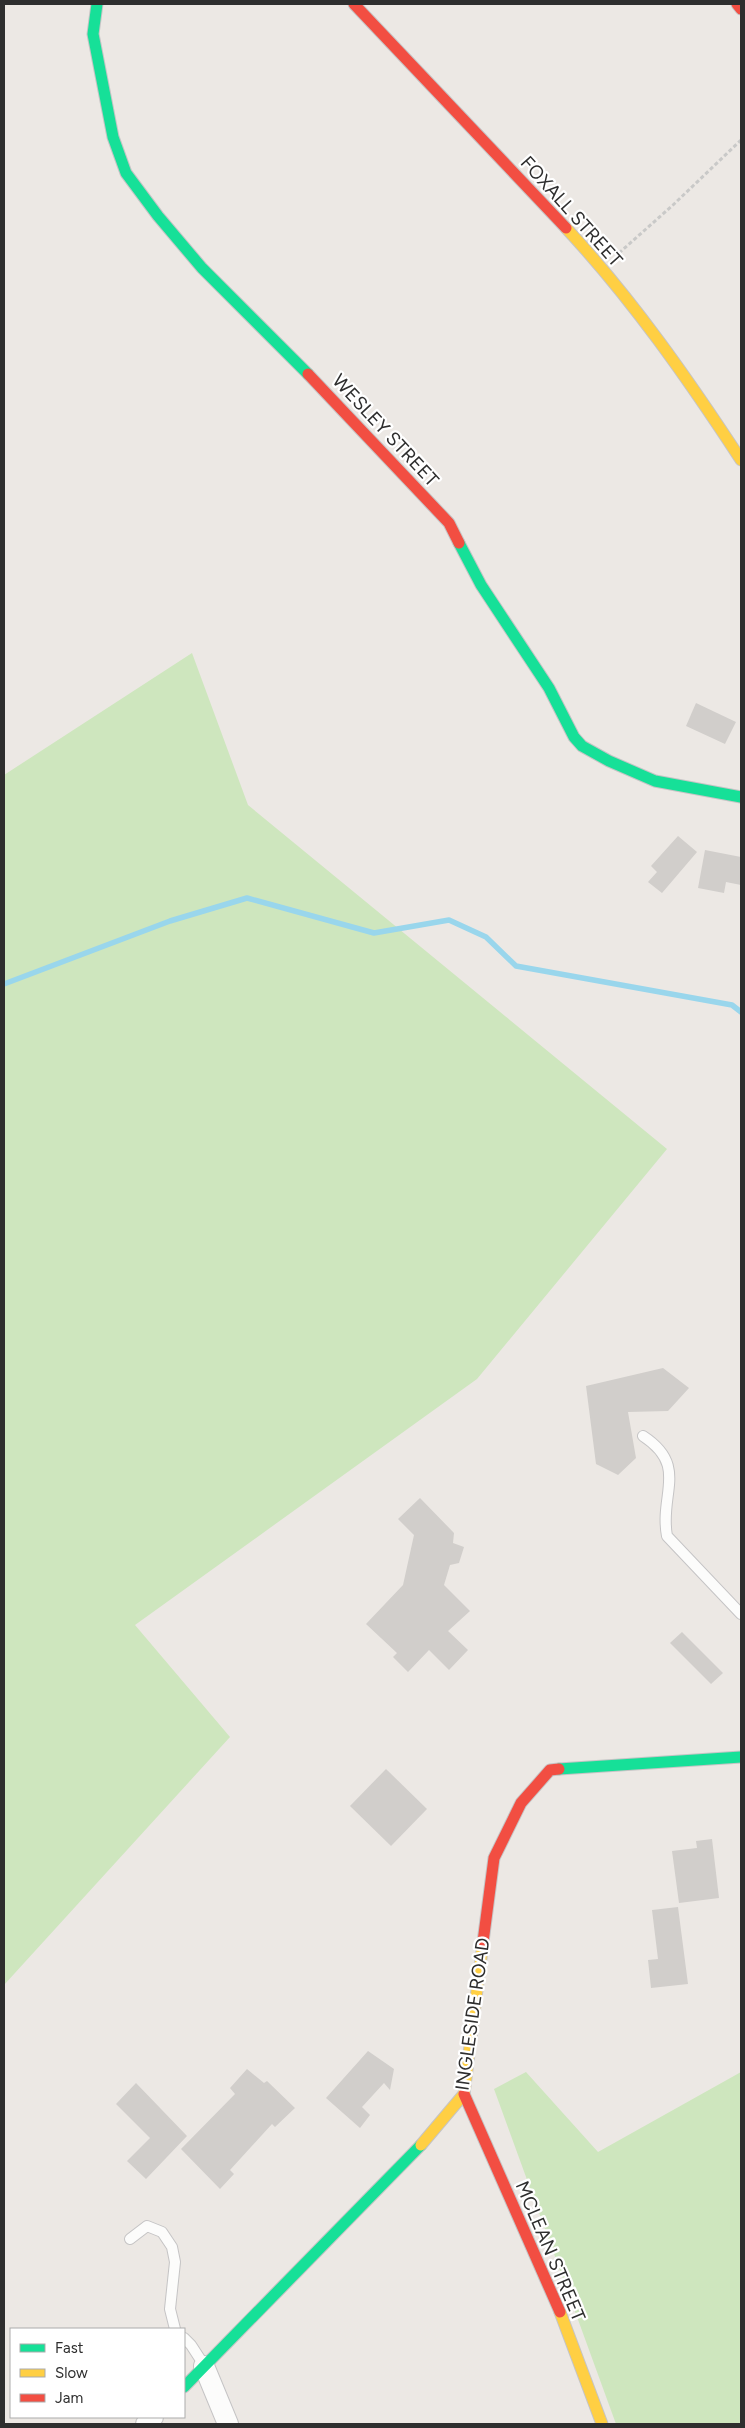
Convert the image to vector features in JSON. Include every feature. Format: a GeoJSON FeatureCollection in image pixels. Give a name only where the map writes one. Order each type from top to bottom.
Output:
{"type":"FeatureCollection","features":[{"type":"Feature","properties":{"kind":"street","name":"WESLEY STREET"},"geometry":{"type":"LineString","coordinates":[[97,4],[92,34],[113,137],[126,173],[158,216],[202,268],[325,391],[450,523],[481,585],[549,688],[574,738],[582,746],[610,761],[655,781],[741,797]]}},
{"type":"Feature","properties":{"kind":"street","name":"FOXALL STREET"},"geometry":{"type":"LineString","coordinates":[[354,4],[602,268],[692,385],[741,460]]}},
{"type":"Feature","properties":{"kind":"street"},"geometry":{"type":"LineString","coordinates":[[737,4],[741,9]]}},
{"type":"Feature","properties":{"kind":"street","name":"INGLESIDE ROAD"},"geometry":{"type":"LineString","coordinates":[[185,2386],[430,2136],[464,2094],[494,1858],[520,1803],[550,1770],[741,1756]]}},
{"type":"Feature","properties":{"kind":"street","name":"MCLEAN STREET"},"geometry":{"type":"LineString","coordinates":[[464,2094],[562,2316],[602,2424]]}},
{"type":"Feature","properties":{"kind":"street"},"geometry":{"type":"LineString","coordinates":[[204,2366],[228,2424]]}},
{"type":"Feature","properties":{"kind":"lane"},"geometry":{"type":"LineString","coordinates":[[643,1436],[656,1444],[670,1468],[665,1505],[667,1536],[741,1614]]}},
{"type":"Feature","properties":{"kind":"lane"},"geometry":{"type":"LineString","coordinates":[[130,2239],[147,2226],[162,2232],[172,2247],[175,2262],[170,2309],[175,2328]]}},
{"type":"Feature","properties":{"kind":"lane"},"geometry":{"type":"LineString","coordinates":[[185,2339],[204,2366]]}},
{"type":"Feature","properties":{"kind":"path"},"geometry":{"type":"LineString","coordinates":[[602,268],[673,205],[741,140]]}},
{"type":"Feature","properties":{"kind":"green space"},"geometry":{"type":"Polygon","coordinates":[[[192,653],[248,805],[667,1149],[477,1379],[135,1625],[230,1737],[4,1985],[4,775],[192,653]]]}},
{"type":"Feature","properties":{"kind":"green space"},"geometry":{"type":"Polygon","coordinates":[[[526,2072],[598,2152],[741,2072],[741,2424],[616,2424],[494,2089],[526,2072]]]}},
{"type":"Feature","properties":{"kind":"building"},"geometry":{"type":"Polygon","coordinates":[[[696,703],[736,722],[725,744],[686,726],[696,703]]]}},
{"type":"Feature","properties":{"kind":"building"},"geometry":{"type":"Polygon","coordinates":[[[678,836],[697,852],[662,893],[648,882],[657,872],[651,866],[678,836]]]}},
{"type":"Feature","properties":{"kind":"building"},"geometry":{"type":"Polygon","coordinates":[[[705,850],[741,857],[741,885],[726,882],[724,893],[698,888],[705,850]]]}},
{"type":"Feature","properties":{"kind":"building"},"geometry":{"type":"Polygon","coordinates":[[[663,1368],[689,1388],[668,1411],[628,1412],[636,1458],[618,1475],[596,1464],[586,1386],[663,1368]]]}},
{"type":"Feature","properties":{"kind":"building"},"geometry":{"type":"Polygon","coordinates":[[[420,1498],[454,1533],[453,1543],[464,1547],[459,1563],[450,1565],[444,1585],[470,1611],[448,1631],[468,1650],[449,1670],[429,1650],[408,1672],[393,1657],[397,1653],[366,1624],[403,1585],[414,1535],[398,1519],[420,1498]]]}},
{"type":"Feature","properties":{"kind":"building"},"geometry":{"type":"Polygon","coordinates":[[[682,1632],[723,1673],[711,1684],[670,1643],[682,1632]]]}},
{"type":"Feature","properties":{"kind":"building"},"geometry":{"type":"Polygon","coordinates":[[[386,1769],[427,1809],[391,1846],[350,1806],[386,1769]]]}},
{"type":"Feature","properties":{"kind":"building"},"geometry":{"type":"Polygon","coordinates":[[[712,1839],[719,1898],[679,1903],[672,1851],[697,1848],[696,1841],[712,1839]]]}},
{"type":"Feature","properties":{"kind":"building"},"geometry":{"type":"Polygon","coordinates":[[[678,1907],[688,1984],[651,1988],[648,1960],[658,1959],[652,1910],[678,1907]]]}},
{"type":"Feature","properties":{"kind":"building"},"geometry":{"type":"Polygon","coordinates":[[[368,2051],[394,2069],[390,2090],[384,2083],[362,2107],[370,2115],[360,2128],[326,2098],[368,2051]]]}},
{"type":"Feature","properties":{"kind":"building"},"geometry":{"type":"Polygon","coordinates":[[[247,2069],[264,2083],[267,2081],[295,2108],[275,2127],[272,2124],[230,2170],[234,2174],[220,2189],[181,2149],[235,2094],[230,2088],[247,2069]]]}},
{"type":"Feature","properties":{"kind":"building"},"geometry":{"type":"Polygon","coordinates":[[[136,2083],[187,2136],[146,2179],[127,2161],[150,2138],[116,2104],[136,2083]]]}},
{"type":"Feature","properties":{"kind":"waterway"},"geometry":{"type":"LineString","coordinates":[[4,984],[170,921],[247,898],[374,933],[449,920],[486,937],[516,966],[732,1005],[741,1012]]}},
{"type":"Feature","properties":{"kind":"traffic: fast"},"geometry":{"type":"LineString","coordinates":[[97,4],[93,34],[113,137],[126,173],[158,216],[202,268],[308,374]]}},
{"type":"Feature","properties":{"kind":"traffic: fast"},"geometry":{"type":"LineString","coordinates":[[459,543],[481,585],[549,688],[574,737],[582,746],[609,761],[655,781],[741,797]]}},
{"type":"Feature","properties":{"kind":"traffic: fast"},"geometry":{"type":"LineString","coordinates":[[559,1769],[741,1757]]}},
{"type":"Feature","properties":{"kind":"traffic: fast"},"geometry":{"type":"LineString","coordinates":[[185,2386],[421,2145]]}},
{"type":"Feature","properties":{"kind":"traffic: slow"},"geometry":{"type":"LineString","coordinates":[[566,228],[614,283],[658,340],[741,460]]}},
{"type":"Feature","properties":{"kind":"traffic: slow"},"geometry":{"type":"LineString","coordinates":[[421,2145],[464,2094],[483,1942]]}},
{"type":"Feature","properties":{"kind":"traffic: slow"},"geometry":{"type":"LineString","coordinates":[[560,2312],[602,2424]]}},
{"type":"Feature","properties":{"kind":"traffic: jam"},"geometry":{"type":"LineString","coordinates":[[354,4],[566,228]]}},
{"type":"Feature","properties":{"kind":"traffic: jam"},"geometry":{"type":"LineString","coordinates":[[737,4],[741,9]]}},
{"type":"Feature","properties":{"kind":"traffic: jam"},"geometry":{"type":"LineString","coordinates":[[308,374],[449,523],[459,543]]}},
{"type":"Feature","properties":{"kind":"traffic: jam"},"geometry":{"type":"LineString","coordinates":[[483,1942],[494,1858],[521,1803],[550,1770],[559,1769]]}},
{"type":"Feature","properties":{"kind":"traffic: jam"},"geometry":{"type":"LineString","coordinates":[[464,2094],[560,2312]]}}]}
